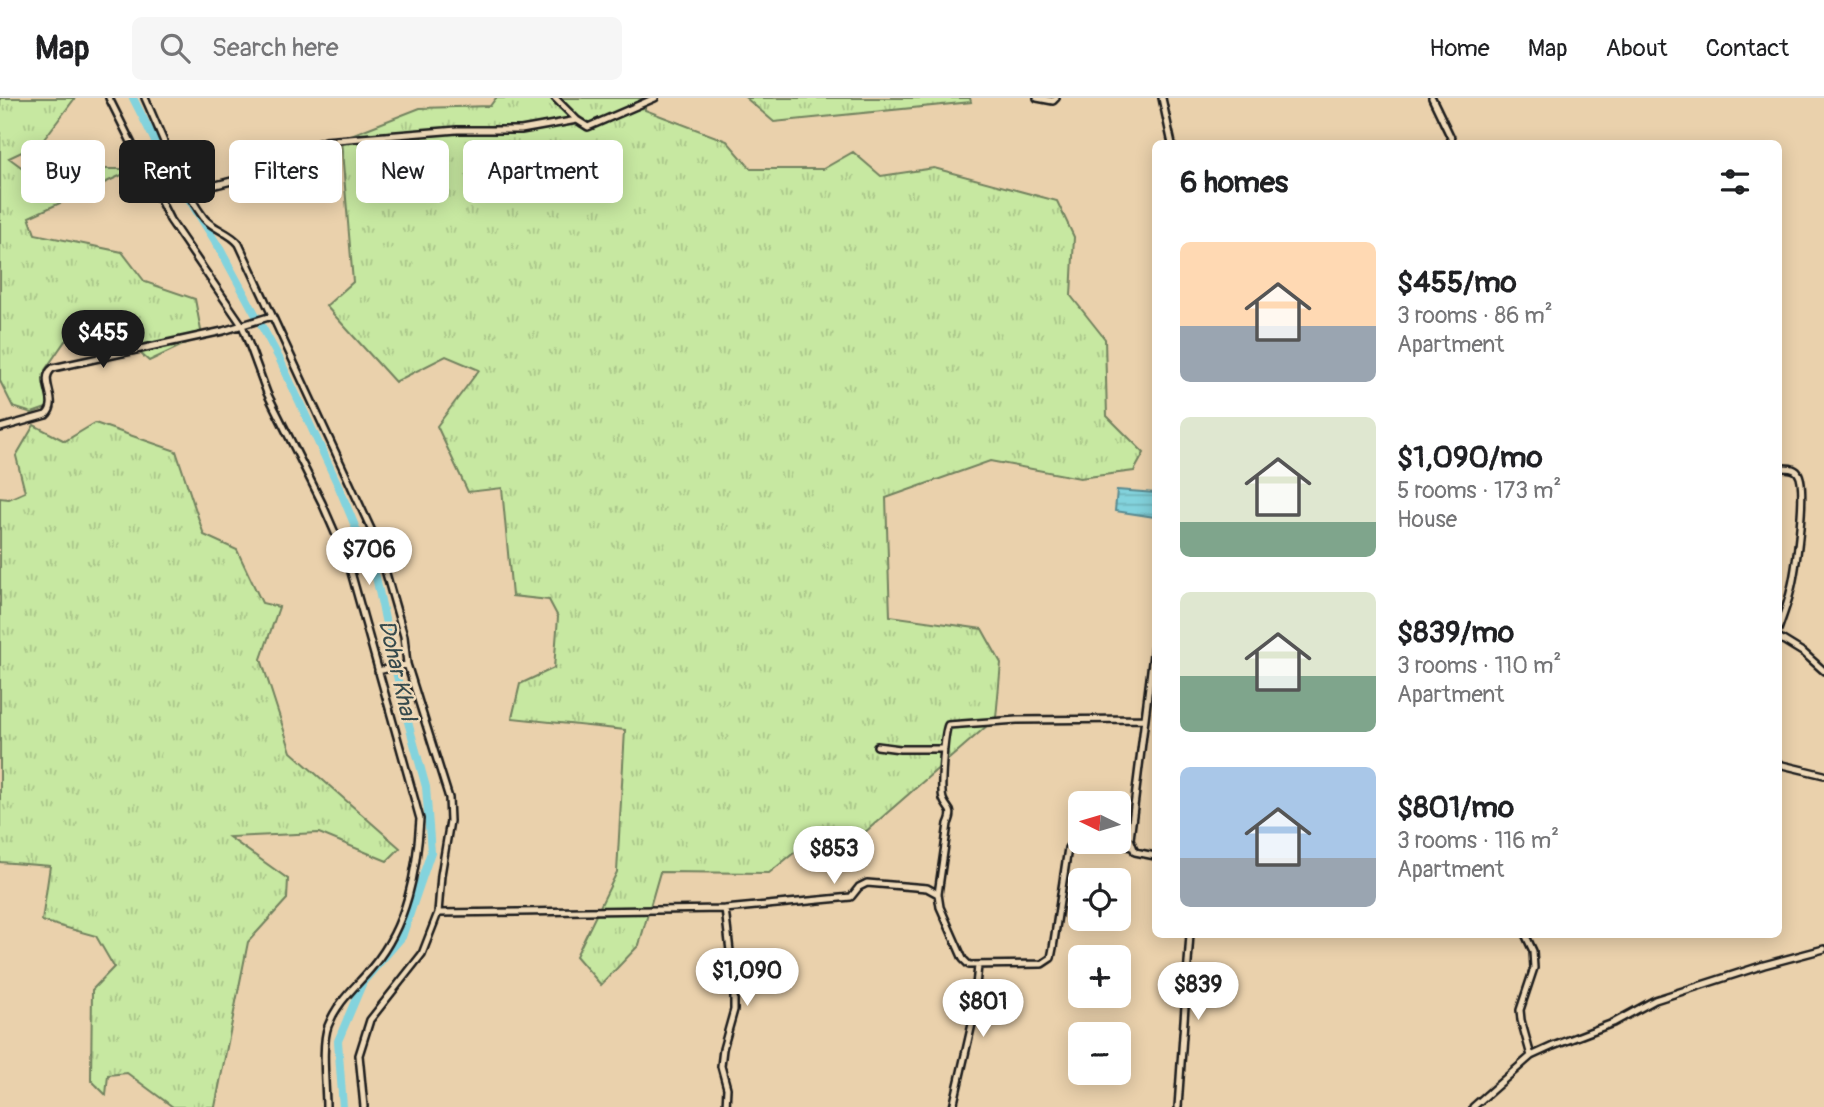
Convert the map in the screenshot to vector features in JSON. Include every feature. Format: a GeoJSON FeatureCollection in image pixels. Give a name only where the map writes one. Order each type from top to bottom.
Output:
{"type":"FeatureCollection","features":[{"type":"Feature","properties":{"kind":"street"},"geometry":{"type":"LineString","coordinates":[[109,98],[170,220],[244,325],[267,393],[322,503],[349,565],[414,793],[419,838],[404,915],[390,944],[372,968],[341,1000],[327,1028],[326,1107]]}},
{"type":"Feature","properties":{"kind":"street"},"geometry":{"type":"LineString","coordinates":[[145,98],[165,140]]}},
{"type":"Feature","properties":{"kind":"street"},"geometry":{"type":"LineString","coordinates":[[555,98],[588,127],[655,98]]}},
{"type":"Feature","properties":{"kind":"street"},"geometry":{"type":"LineString","coordinates":[[1037,98],[1052,101],[1056,98]]}},
{"type":"Feature","properties":{"kind":"street"},"geometry":{"type":"LineString","coordinates":[[1162,98],[1171,140]]}},
{"type":"Feature","properties":{"kind":"street"},"geometry":{"type":"LineString","coordinates":[[1432,98],[1452,140]]}},
{"type":"Feature","properties":{"kind":"street"},"geometry":{"type":"LineString","coordinates":[[215,185],[307,159],[311,146],[326,141],[457,130],[520,130],[577,120]]}},
{"type":"Feature","properties":{"kind":"street"},"geometry":{"type":"LineString","coordinates":[[196,203],[205,219],[216,229],[234,237],[239,244],[270,316],[377,542],[404,636],[406,665],[449,798],[450,821],[438,913],[422,954],[370,1020],[359,1055],[364,1107]]}},
{"type":"Feature","properties":{"kind":"street"},"geometry":{"type":"LineString","coordinates":[[0,428],[46,415],[50,411],[52,405],[46,376],[52,368],[244,325],[270,316]]}},
{"type":"Feature","properties":{"kind":"street"},"geometry":{"type":"LineString","coordinates":[[1782,468],[1794,469],[1798,473],[1801,497],[1799,540],[1790,592],[1782,617]]}},
{"type":"Feature","properties":{"kind":"street"},"geometry":{"type":"LineString","coordinates":[[1782,640],[1804,653],[1824,671]]}},
{"type":"Feature","properties":{"kind":"street"},"geometry":{"type":"LineString","coordinates":[[378,671],[406,665]]}},
{"type":"Feature","properties":{"kind":"street"},"geometry":{"type":"LineString","coordinates":[[1152,672],[1143,719],[1130,839],[1135,852],[1152,855]]}},
{"type":"Feature","properties":{"kind":"street"},"geometry":{"type":"LineString","coordinates":[[1068,848],[1051,958],[1041,964],[968,965],[940,907],[938,894],[951,815],[951,810],[943,799],[946,728],[951,725],[1069,719],[1143,719]]}},
{"type":"Feature","properties":{"kind":"street"},"geometry":{"type":"LineString","coordinates":[[877,746],[944,749]]}},
{"type":"Feature","properties":{"kind":"street"},"geometry":{"type":"LineString","coordinates":[[1782,766],[1824,775]]}},
{"type":"Feature","properties":{"kind":"street"},"geometry":{"type":"LineString","coordinates":[[438,913],[725,909],[851,897],[859,887],[867,883],[927,888],[938,894]]}},
{"type":"Feature","properties":{"kind":"street"},"geometry":{"type":"LineString","coordinates":[[725,909],[734,985],[734,1010],[721,1066],[727,1088],[726,1107]]}},
{"type":"Feature","properties":{"kind":"street"},"geometry":{"type":"LineString","coordinates":[[1178,1107],[1190,938]]}},
{"type":"Feature","properties":{"kind":"street"},"geometry":{"type":"LineString","coordinates":[[1527,938],[1533,951],[1534,968],[1520,1010],[1531,1056]]}},
{"type":"Feature","properties":{"kind":"street"},"geometry":{"type":"LineString","coordinates":[[1472,1107],[1531,1056],[1613,1023],[1655,1000],[1824,949]]}},
{"type":"Feature","properties":{"kind":"street"},"geometry":{"type":"LineString","coordinates":[[953,1107],[972,1024],[978,966]]}},
{"type":"Feature","properties":{"kind":"green space"},"geometry":{"type":"Polygon","coordinates":[[[0,98],[75,98],[43,140],[21,140],[21,152],[9,158],[21,167],[21,203],[60,203],[29,217],[35,234],[122,252],[145,282],[195,299],[202,336],[149,361],[121,336],[65,341],[45,370],[49,407],[32,413],[13,407],[0,381],[0,98]]]}},
{"type":"Feature","properties":{"kind":"green space"},"geometry":{"type":"Polygon","coordinates":[[[496,98],[644,98],[645,110],[727,141],[751,169],[823,169],[853,152],[881,176],[934,168],[1057,201],[1074,237],[1071,296],[1105,339],[1107,416],[1144,453],[1134,471],[1080,478],[990,461],[886,498],[890,616],[982,629],[1001,663],[996,718],[856,840],[800,848],[769,873],[660,872],[639,945],[601,985],[576,956],[617,872],[625,730],[512,718],[520,684],[554,668],[558,617],[549,600],[512,596],[502,488],[468,492],[437,426],[479,370],[446,356],[395,382],[326,306],[353,282],[341,139],[420,108],[490,106],[496,98]]]}},
{"type":"Feature","properties":{"kind":"green space"},"geometry":{"type":"Polygon","coordinates":[[[746,98],[970,98],[971,102],[774,122],[746,98]]]}},
{"type":"Feature","properties":{"kind":"green space"},"geometry":{"type":"Polygon","coordinates":[[[105,169],[119,169],[119,176],[105,183],[105,169]]]}},
{"type":"Feature","properties":{"kind":"green space"},"geometry":{"type":"Polygon","coordinates":[[[95,423],[176,451],[204,535],[237,550],[262,603],[279,607],[261,659],[291,752],[400,848],[387,861],[319,833],[229,837],[288,879],[287,899],[248,942],[215,1107],[173,1107],[127,1073],[108,1075],[106,1095],[91,1080],[92,990],[114,967],[96,936],[42,921],[50,866],[0,862],[0,498],[9,499],[25,492],[16,456],[34,425],[65,441],[95,423]]]}},
{"type":"Feature","properties":{"kind":"water"},"geometry":{"type":"Polygon","coordinates":[[[1117,490],[1152,493],[1152,517],[1115,511],[1117,490]]]}},
{"type":"Feature","properties":{"kind":"waterway","name":"Dohar Khal"},"geometry":{"type":"LineString","coordinates":[[133,98],[165,161],[220,249],[280,360],[338,485],[376,577],[403,704],[426,787],[431,852],[402,937],[363,982],[338,1041],[343,1107]]}}]}
